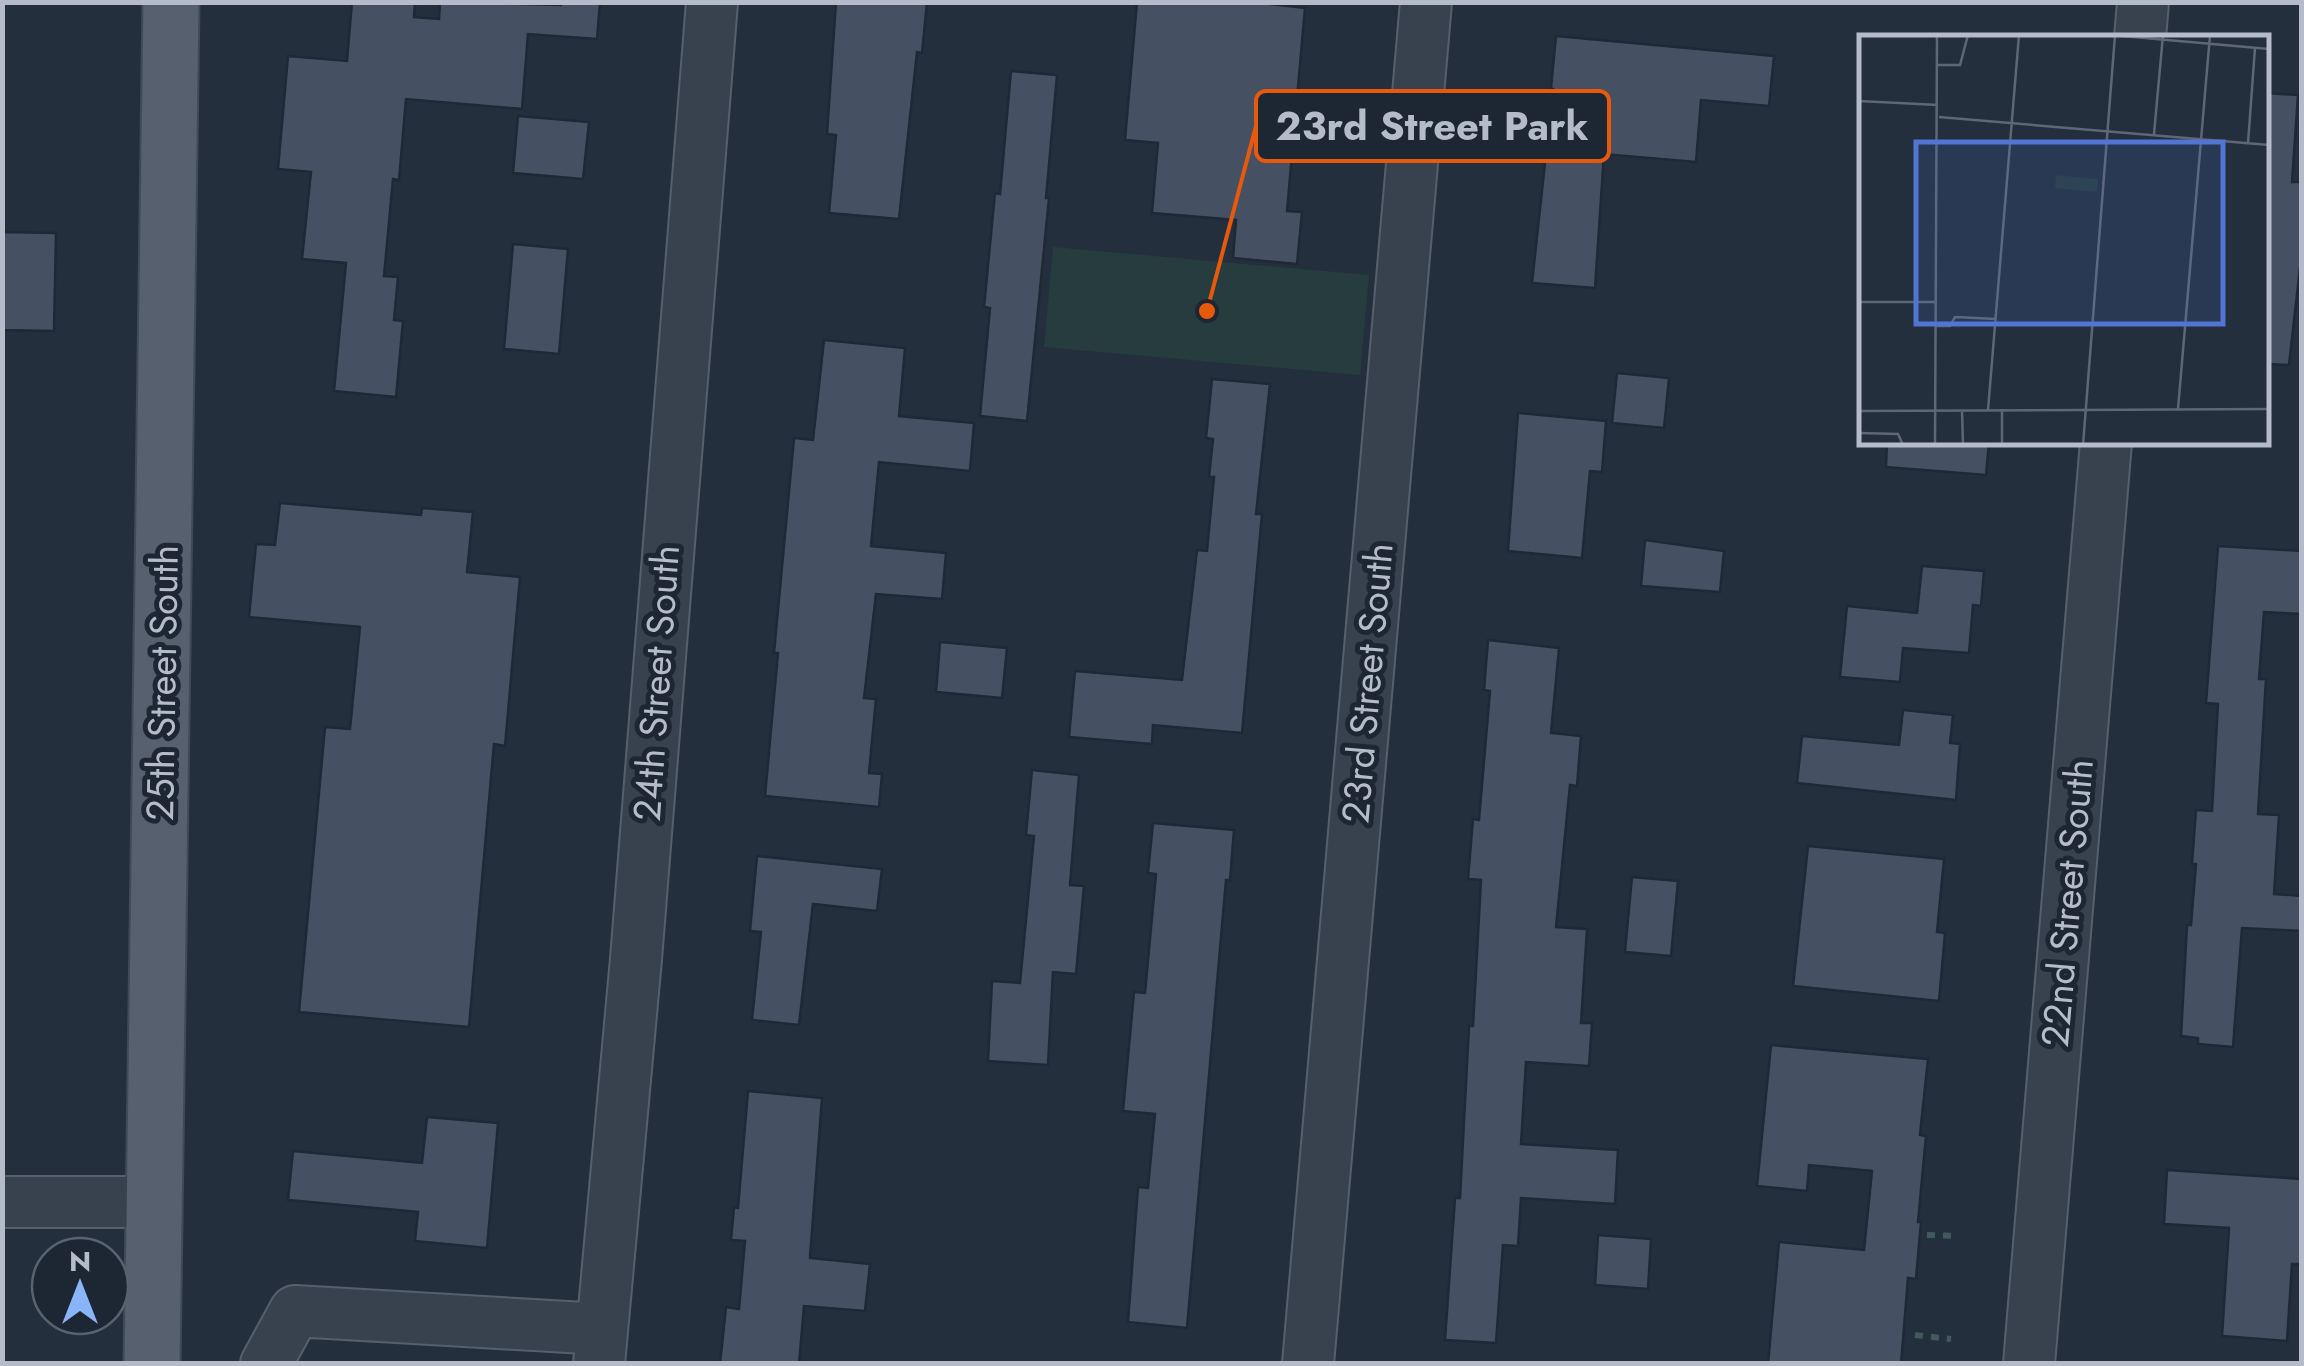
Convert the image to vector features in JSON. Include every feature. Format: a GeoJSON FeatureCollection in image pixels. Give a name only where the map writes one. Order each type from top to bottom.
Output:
{"type":"FeatureCollection","features":[{"type":"Feature","properties":{"kind":"main road","name":"25th Street South"},"geometry":{"type":"LineString","coordinates":[[152,1364],[171,2]]}},
{"type":"Feature","properties":{"kind":"street","name":"24th Street South"},"geometry":{"type":"LineString","coordinates":[[601,1346],[636,960],[712,2]]}},
{"type":"Feature","properties":{"kind":"street","name":"23rd Street South"},"geometry":{"type":"LineString","coordinates":[[1308,1364],[1426,2]]}},
{"type":"Feature","properties":{"kind":"street"},"geometry":{"type":"LineString","coordinates":[[2140,35],[2143,2]]}},
{"type":"Feature","properties":{"kind":"street","name":"22nd Street South"},"geometry":{"type":"LineString","coordinates":[[2029,1364],[2106,445]]}},
{"type":"Feature","properties":{"kind":"street"},"geometry":{"type":"LineString","coordinates":[[2,1202],[154,1202]]}},
{"type":"Feature","properties":{"kind":"street"},"geometry":{"type":"LineString","coordinates":[[266,1364],[295,1311],[601,1346]]}},
{"type":"Feature","properties":{"kind":"path"},"geometry":{"type":"LineString","coordinates":[[1928,1235],[1959,1236]]}},
{"type":"Feature","properties":{"kind":"path"},"geometry":{"type":"LineString","coordinates":[[1915,1336],[1951,1339]]}},
{"type":"Feature","properties":{"kind":"green space"},"geometry":{"type":"Polygon","coordinates":[[[1053,247],[1369,275],[1360,375],[1044,347],[1053,247]]]}},
{"type":"Feature","properties":{"kind":"building"},"geometry":{"type":"Polygon","coordinates":[[[352,2],[415,2],[414,17],[439,19],[440,2],[600,2],[597,39],[528,34],[522,109],[406,99],[399,180],[393,179],[384,276],[398,277],[394,320],[403,321],[396,397],[334,391],[346,263],[302,259],[311,172],[278,169],[288,56],[347,61],[352,2]]]}},
{"type":"Feature","properties":{"kind":"building"},"geometry":{"type":"Polygon","coordinates":[[[836,2],[927,2],[922,53],[917,52],[899,219],[829,213],[836,135],[827,134],[836,2]]]}},
{"type":"Feature","properties":{"kind":"building"},"geometry":{"type":"Polygon","coordinates":[[[1137,2],[1252,2],[1305,8],[1287,211],[1302,212],[1297,264],[1233,258],[1236,220],[1152,213],[1158,143],[1125,140],[1137,2]]]}},
{"type":"Feature","properties":{"kind":"building"},"geometry":{"type":"Polygon","coordinates":[[[1556,36],[1774,56],[1769,106],[1701,100],[1696,162],[1604,154],[1595,288],[1532,283],[1556,36]]]}},
{"type":"Feature","properties":{"kind":"building"},"geometry":{"type":"Polygon","coordinates":[[[1011,71],[1057,75],[1027,421],[980,416],[990,308],[984,307],[995,193],[1000,194],[1011,71]]]}},
{"type":"Feature","properties":{"kind":"building"},"geometry":{"type":"Polygon","coordinates":[[[2269,93],[2298,95],[2292,182],[2302,182],[2302,250],[2289,365],[2269,364],[2269,93]]]}},
{"type":"Feature","properties":{"kind":"building"},"geometry":{"type":"Polygon","coordinates":[[[518,116],[589,122],[583,179],[513,173],[518,116]]]}},
{"type":"Feature","properties":{"kind":"building"},"geometry":{"type":"Polygon","coordinates":[[[2,232],[56,233],[54,331],[2,330],[2,232]]]}},
{"type":"Feature","properties":{"kind":"building"},"geometry":{"type":"Polygon","coordinates":[[[513,244],[568,249],[559,354],[504,349],[513,244]]]}},
{"type":"Feature","properties":{"kind":"building"},"geometry":{"type":"Polygon","coordinates":[[[824,340],[905,348],[899,416],[974,423],[970,471],[879,462],[871,546],[946,553],[942,599],[876,594],[864,698],[876,699],[869,773],[882,774],[879,807],[765,796],[794,438],[813,440],[824,340]]]}},
{"type":"Feature","properties":{"kind":"building"},"geometry":{"type":"Polygon","coordinates":[[[1617,373],[1669,378],[1664,428],[1612,423],[1617,373]]]}},
{"type":"Feature","properties":{"kind":"building"},"geometry":{"type":"Polygon","coordinates":[[[1212,379],[1270,384],[1256,514],[1262,514],[1242,733],[1153,725],[1152,744],[1069,737],[1075,671],[1182,680],[1197,550],[1207,551],[1214,477],[1209,477],[1213,439],[1206,438],[1212,379]]]}},
{"type":"Feature","properties":{"kind":"building"},"geometry":{"type":"Polygon","coordinates":[[[1518,413],[1606,421],[1602,472],[1590,471],[1582,558],[1508,551],[1518,413]]]}},
{"type":"Feature","properties":{"kind":"building"},"geometry":{"type":"Polygon","coordinates":[[[1887,445],[1989,445],[1986,475],[1886,467],[1887,445]]]}},
{"type":"Feature","properties":{"kind":"building"},"geometry":{"type":"Polygon","coordinates":[[[280,503],[421,515],[422,508],[473,512],[467,572],[520,577],[505,746],[494,744],[469,1027],[299,1012],[325,727],[350,729],[360,627],[249,617],[256,544],[275,545],[280,503]]]}},
{"type":"Feature","properties":{"kind":"building"},"geometry":{"type":"Polygon","coordinates":[[[1645,540],[1724,551],[1720,592],[1641,586],[1645,540]]]}},
{"type":"Feature","properties":{"kind":"building"},"geometry":{"type":"Polygon","coordinates":[[[2218,546],[2302,551],[2302,614],[2264,612],[2259,679],[2266,679],[2258,814],[2279,815],[2274,894],[2302,896],[2302,931],[2242,928],[2233,1047],[2198,1044],[2198,1038],[2181,1036],[2187,925],[2191,925],[2196,864],[2192,864],[2196,810],[2212,811],[2218,704],[2206,703],[2218,546]]]}},
{"type":"Feature","properties":{"kind":"building"},"geometry":{"type":"Polygon","coordinates":[[[1922,566],[1984,571],[1981,606],[1973,605],[1969,653],[1903,648],[1900,682],[1840,677],[1847,606],[1917,613],[1922,566]]]}},
{"type":"Feature","properties":{"kind":"building"},"geometry":{"type":"Polygon","coordinates":[[[1488,640],[1559,648],[1551,733],[1581,736],[1577,786],[1570,785],[1556,927],[1587,929],[1581,1023],[1592,1023],[1589,1066],[1526,1062],[1521,1144],[1618,1150],[1615,1204],[1521,1198],[1518,1246],[1503,1245],[1496,1343],[1445,1340],[1455,1198],[1460,1198],[1469,1026],[1473,1026],[1481,880],[1468,879],[1473,819],[1479,820],[1490,691],[1484,690],[1488,640]]]}},
{"type":"Feature","properties":{"kind":"building"},"geometry":{"type":"Polygon","coordinates":[[[940,642],[1007,648],[1002,698],[936,692],[940,642]]]}},
{"type":"Feature","properties":{"kind":"building"},"geometry":{"type":"Polygon","coordinates":[[[1903,710],[1953,715],[1950,743],[1960,744],[1956,800],[1797,783],[1802,736],[1899,745],[1903,710]]]}},
{"type":"Feature","properties":{"kind":"building"},"geometry":{"type":"Polygon","coordinates":[[[1032,770],[1079,775],[1070,885],[1084,886],[1076,974],[1053,972],[1048,1065],[988,1061],[992,981],[1020,983],[1034,836],[1026,835],[1032,770]]]}},
{"type":"Feature","properties":{"kind":"building"},"geometry":{"type":"Polygon","coordinates":[[[1153,823],[1234,830],[1230,880],[1226,880],[1187,1328],[1128,1322],[1138,1187],[1148,1188],[1155,1114],[1123,1111],[1134,992],[1145,993],[1156,874],[1148,873],[1153,823]]]}},
{"type":"Feature","properties":{"kind":"building"},"geometry":{"type":"Polygon","coordinates":[[[1808,846],[1944,859],[1937,932],[1945,933],[1939,1001],[1793,986],[1808,846]]]}},
{"type":"Feature","properties":{"kind":"building"},"geometry":{"type":"Polygon","coordinates":[[[757,856],[882,869],[877,911],[813,904],[799,1025],[752,1020],[761,932],[750,931],[757,856]]]}},
{"type":"Feature","properties":{"kind":"building"},"geometry":{"type":"Polygon","coordinates":[[[1632,877],[1678,881],[1671,956],[1625,952],[1632,877]]]}},
{"type":"Feature","properties":{"kind":"building"},"geometry":{"type":"Polygon","coordinates":[[[1771,1045],[1928,1059],[1920,1135],[1926,1136],[1916,1279],[1908,1278],[1901,1364],[1768,1364],[1779,1242],[1864,1250],[1872,1171],[1809,1165],[1807,1191],[1757,1186],[1771,1045]]]}},
{"type":"Feature","properties":{"kind":"building"},"geometry":{"type":"Polygon","coordinates":[[[748,1091],[822,1098],[810,1258],[870,1264],[865,1311],[804,1306],[799,1364],[720,1364],[726,1307],[739,1309],[745,1241],[731,1240],[734,1207],[738,1208],[748,1091]]]}},
{"type":"Feature","properties":{"kind":"building"},"geometry":{"type":"Polygon","coordinates":[[[427,1117],[498,1123],[487,1248],[415,1241],[418,1212],[288,1200],[293,1151],[422,1163],[427,1117]]]}},
{"type":"Feature","properties":{"kind":"building"},"geometry":{"type":"Polygon","coordinates":[[[2167,1170],[2302,1179],[2302,1264],[2292,1264],[2287,1341],[2222,1336],[2229,1228],[2164,1224],[2167,1170]]]}},
{"type":"Feature","properties":{"kind":"building"},"geometry":{"type":"Polygon","coordinates":[[[1598,1235],[1651,1239],[1648,1289],[1595,1285],[1598,1235]]]}},
{"type":"Feature","properties":{"kind":"place","name":"23rd Street Park"},"geometry":{"type":"Point","coordinates":[1207,311]}}]}
